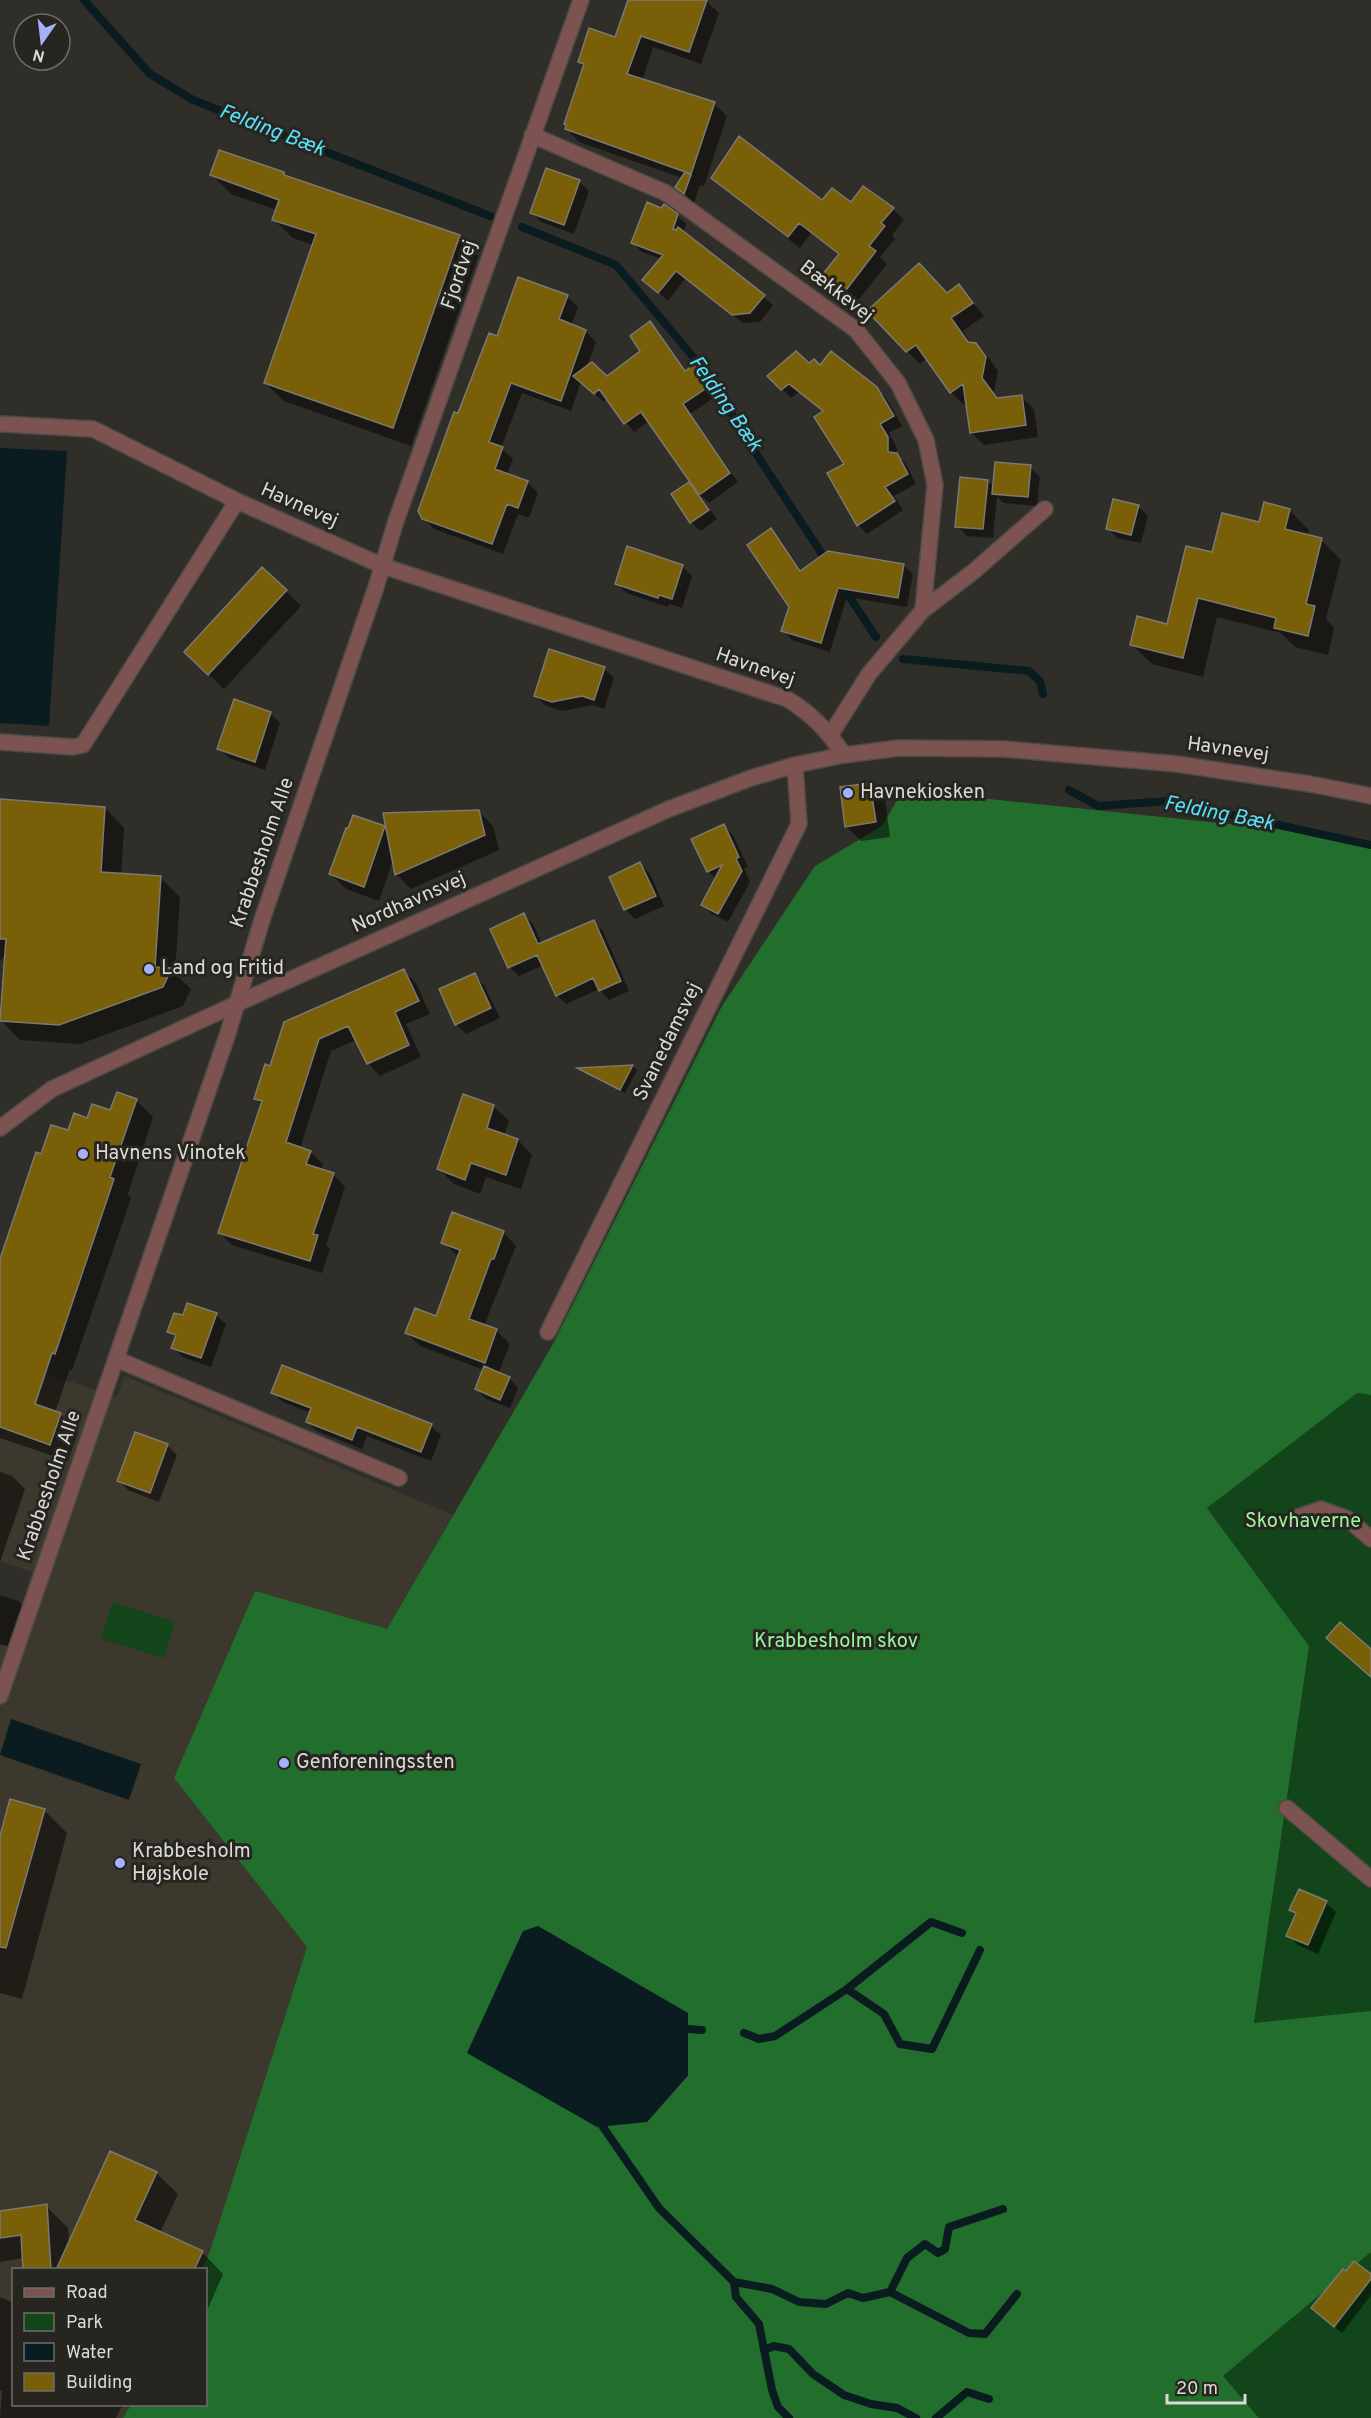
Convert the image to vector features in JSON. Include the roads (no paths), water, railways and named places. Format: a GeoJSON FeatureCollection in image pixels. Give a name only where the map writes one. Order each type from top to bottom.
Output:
{"type":"FeatureCollection","features":[{"type":"Feature","properties":{"kind":"street","name":"Fjordvej"},"geometry":{"type":"LineString","coordinates":[[382,566],[581,0]]}},
{"type":"Feature","properties":{"kind":"street","name":"Bækkevej"},"geometry":{"type":"LineString","coordinates":[[532,135],[666,193],[856,330],[898,382],[926,440],[935,485],[923,610]]}},
{"type":"Feature","properties":{"kind":"street","name":"Havnevej"},"geometry":{"type":"LineString","coordinates":[[0,424],[93,429],[237,501],[382,566],[787,699],[802,708],[831,734],[844,755],[899,748],[1004,749],[1177,764],[1310,783],[1371,796]]}},
{"type":"Feature","properties":{"kind":"street","name":"Havnevej"},"geometry":{"type":"LineString","coordinates":[[0,742],[73,747],[83,745],[237,501]]}},
{"type":"Feature","properties":{"kind":"street"},"geometry":{"type":"LineString","coordinates":[[831,734],[869,674],[923,610],[973,572],[1045,509]]}},
{"type":"Feature","properties":{"kind":"street","name":"Krabbesholm Alle"},"geometry":{"type":"LineString","coordinates":[[0,1696],[6,1661],[116,1359],[382,566]]}},
{"type":"Feature","properties":{"kind":"street","name":"Nordhavnsvej"},"geometry":{"type":"LineString","coordinates":[[2,1123],[52,1089],[669,809],[751,778],[795,765],[844,755]]}},
{"type":"Feature","properties":{"kind":"street","name":"Svanedamsvej"},"geometry":{"type":"LineString","coordinates":[[548,1332],[799,824],[795,765]]}},
{"type":"Feature","properties":{"kind":"street"},"geometry":{"type":"LineString","coordinates":[[116,1359],[399,1478]]}},
{"type":"Feature","properties":{"kind":"street"},"geometry":{"type":"LineString","coordinates":[[1292,1519],[1321,1509],[1348,1518],[1371,1539]]}},
{"type":"Feature","properties":{"kind":"street"},"geometry":{"type":"LineString","coordinates":[[1287,1808],[1371,1879]]}},
{"type":"Feature","properties":{"kind":"water"},"geometry":{"type":"Polygon","coordinates":[[[0,448],[67,451],[49,726],[0,723],[0,448]]]}},
{"type":"Feature","properties":{"kind":"water"},"geometry":{"type":"Polygon","coordinates":[[[11,1719],[141,1764],[129,1800],[0,1755],[11,1719]]]}},
{"type":"Feature","properties":{"kind":"water"},"geometry":{"type":"Polygon","coordinates":[[[538,1926],[688,2013],[688,2075],[647,2122],[597,2127],[467,2053],[523,1931],[538,1926]]]}},
{"type":"Feature","properties":{"kind":"waterway","name":"Felding Bæk"},"geometry":{"type":"LineString","coordinates":[[84,0],[150,74],[193,100],[490,216]]}},
{"type":"Feature","properties":{"kind":"waterway","name":"Felding Bæk"},"geometry":{"type":"LineString","coordinates":[[522,227],[616,265],[710,377],[751,446],[828,563]]}},
{"type":"Feature","properties":{"kind":"waterway","name":"Felding Bæk"},"geometry":{"type":"LineString","coordinates":[[839,581],[876,637]]}},
{"type":"Feature","properties":{"kind":"waterway","name":"Felding Bæk"},"geometry":{"type":"LineString","coordinates":[[903,659],[1029,671],[1040,681],[1043,694]]}},
{"type":"Feature","properties":{"kind":"waterway","name":"Felding Bæk"},"geometry":{"type":"LineString","coordinates":[[1069,790],[1098,806],[1168,801],[1371,845]]}},
{"type":"Feature","properties":{"kind":"waterway"},"geometry":{"type":"LineString","coordinates":[[744,2033],[759,2039],[775,2036],[847,1989],[931,1922],[962,1933]]}},
{"type":"Feature","properties":{"kind":"waterway"},"geometry":{"type":"LineString","coordinates":[[847,1989],[884,2014],[900,2044],[932,2049],[980,1950]]}},
{"type":"Feature","properties":{"kind":"waterway"},"geometry":{"type":"LineString","coordinates":[[688,2029],[702,2030]]}},
{"type":"Feature","properties":{"kind":"waterway"},"geometry":{"type":"LineString","coordinates":[[603,2127],[659,2208],[734,2282],[736,2297],[759,2324],[772,2390],[778,2407],[789,2418]]}},
{"type":"Feature","properties":{"kind":"waterway"},"geometry":{"type":"LineString","coordinates":[[890,2292],[907,2258],[925,2244],[938,2253],[945,2249],[949,2227],[1003,2209]]}},
{"type":"Feature","properties":{"kind":"waterway"},"geometry":{"type":"LineString","coordinates":[[734,2282],[772,2289],[799,2302],[826,2304],[848,2293],[863,2298],[890,2292],[969,2333],[985,2334],[1017,2294]]}},
{"type":"Feature","properties":{"kind":"waterway"},"geometry":{"type":"LineString","coordinates":[[764,2350],[774,2346],[789,2349],[813,2374],[844,2395],[871,2404],[897,2408],[916,2418]]}},
{"type":"Feature","properties":{"kind":"waterway"},"geometry":{"type":"LineString","coordinates":[[936,2418],[967,2392],[989,2399]]}},
{"type":"Feature","properties":{"kind":"place","name":"Havnekiosken"},"geometry":{"type":"Point","coordinates":[848,793]}},
{"type":"Feature","properties":{"kind":"place","name":"Land og Fritid"},"geometry":{"type":"Point","coordinates":[149,969]}},
{"type":"Feature","properties":{"kind":"place","name":"Havnens Vinotek"},"geometry":{"type":"Point","coordinates":[83,1154]}},
{"type":"Feature","properties":{"kind":"place","name":"Genforeningssten"},"geometry":{"type":"Point","coordinates":[284,1763]}},
{"type":"Feature","properties":{"kind":"place","name":"Krabbesholm Højskole"},"geometry":{"type":"Point","coordinates":[120,1863]}},
{"type":"Feature","properties":{"kind":"park label","name":"Skovhaverne"},"geometry":{"type":"Point","coordinates":[1303,1522]}},
{"type":"Feature","properties":{"kind":"park label","name":"Krabbesholm skov"},"geometry":{"type":"Point","coordinates":[836,1642]}}]}
